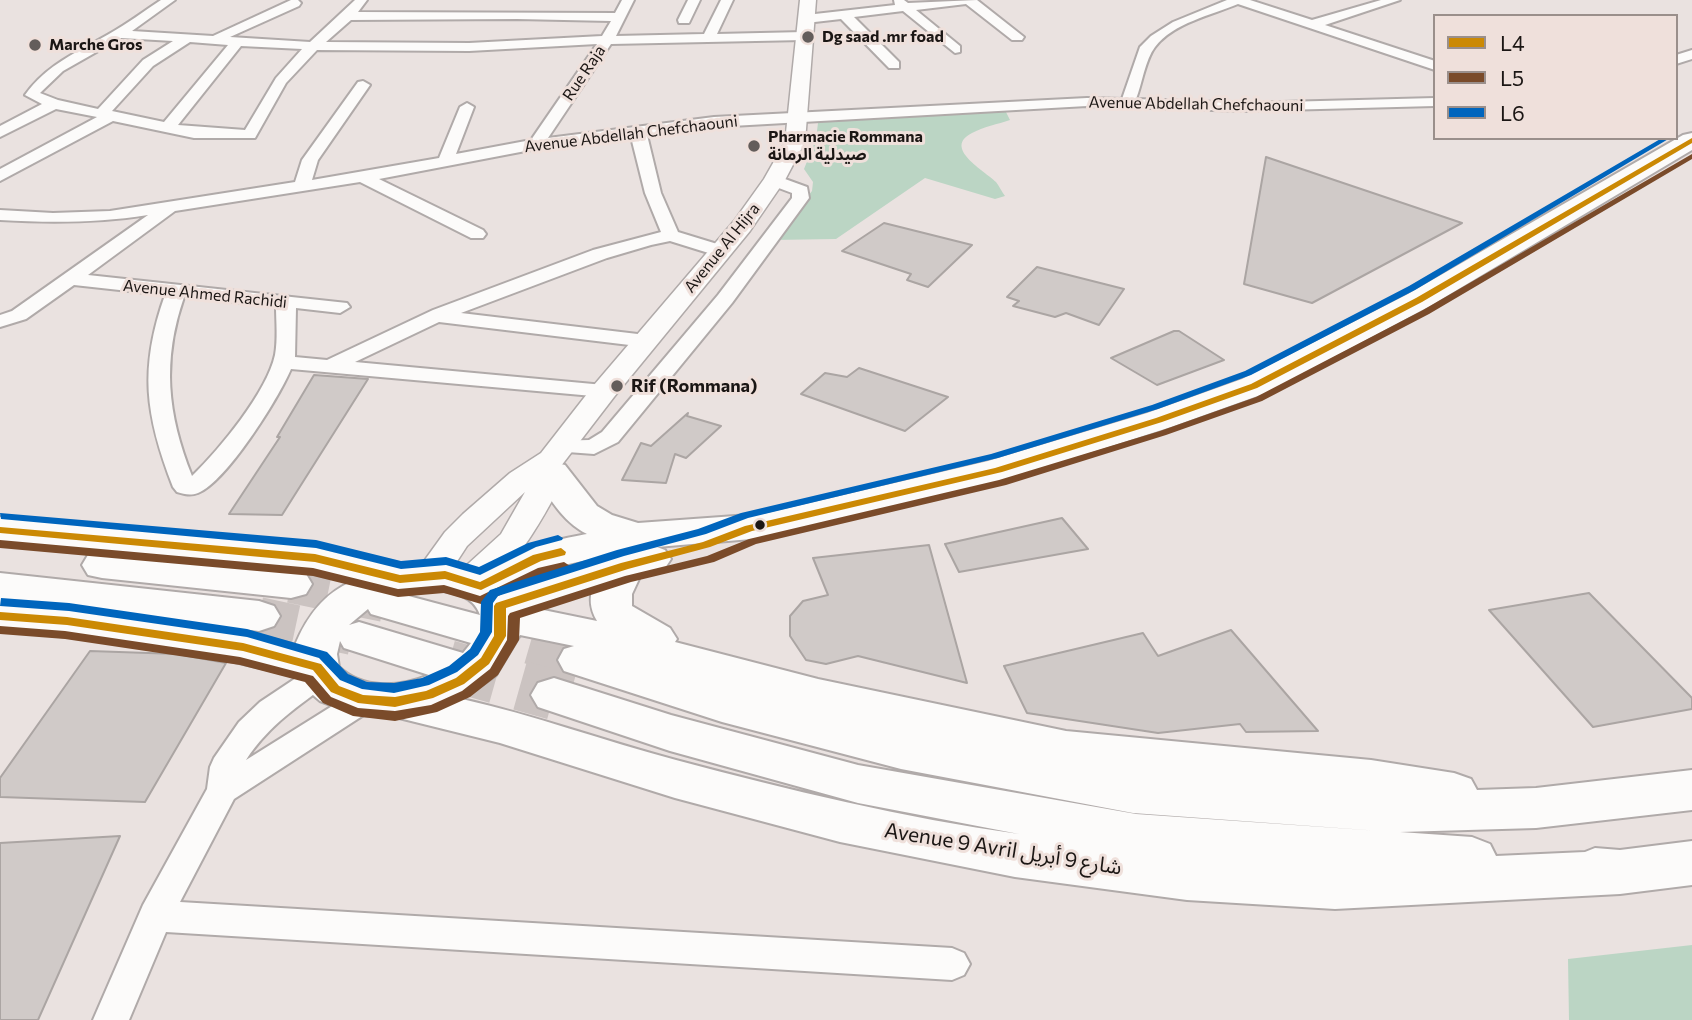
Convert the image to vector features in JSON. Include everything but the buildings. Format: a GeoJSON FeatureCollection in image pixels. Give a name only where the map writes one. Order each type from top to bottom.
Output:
{"type":"FeatureCollection","features":[{"type":"Feature","properties":{"kind":"main road"},"geometry":{"type":"LineString","coordinates":[[0,616],[67,621],[243,646],[319,671],[337,691],[383,701],[437,693],[480,667],[494,650],[502,633],[486,604],[631,551],[706,545],[749,528],[998,470],[1159,420],[1254,386],[1419,300],[1692,139]]}},
{"type":"Feature","properties":{"kind":"main road"},"geometry":{"type":"LineString","coordinates":[[555,459],[577,509],[606,527],[631,551]]}},
{"type":"Feature","properties":{"kind":"main road","name":"Avenue 9 Avril شارع 9 أبريل"},"geometry":{"type":"LineString","coordinates":[[0,530],[315,558],[406,586],[486,604],[818,696],[1066,749],[1371,779],[1536,808]]}},
{"type":"Feature","properties":{"kind":"main road"},"geometry":{"type":"LineString","coordinates":[[631,551],[612,586],[608,600],[611,611],[617,619],[713,667]]}},
{"type":"Feature","properties":{"kind":"main road"},"geometry":{"type":"LineString","coordinates":[[0,556],[251,578],[291,584]]}},
{"type":"Feature","properties":{"kind":"main road"},"geometry":{"type":"LineString","coordinates":[[319,671],[315,652],[319,636],[335,614],[359,595],[406,586]]}},
{"type":"Feature","properties":{"kind":"main road"},"geometry":{"type":"LineString","coordinates":[[0,587],[259,616]]}},
{"type":"Feature","properties":{"kind":"main road"},"geometry":{"type":"LineString","coordinates":[[359,637],[447,664]]}},
{"type":"Feature","properties":{"kind":"main road","name":"Avenue 9 Avril شارع 9 أبريل"},"geometry":{"type":"LineString","coordinates":[[1620,872],[1403,853],[1136,835],[858,784],[670,733],[567,678],[722,705],[901,751],[1133,793],[1399,811],[1536,808],[1692,790]]}},
{"type":"Feature","properties":{"kind":"main road","name":"Avenue 9 Avril شارع 9 أبريل"},"geometry":{"type":"LineString","coordinates":[[383,701],[499,725],[675,779],[840,821],[1015,855],[1186,878],[1335,886],[1620,872],[1692,863]]}},
{"type":"Feature","properties":{"kind":"street"},"geometry":{"type":"LineString","coordinates":[[169,0],[43,78],[32,95],[54,104],[211,135],[250,135],[293,65],[350,16],[361,0]]}},
{"type":"Feature","properties":{"kind":"street"},"geometry":{"type":"LineString","coordinates":[[413,16],[428,0]]}},
{"type":"Feature","properties":{"kind":"street"},"geometry":{"type":"LineString","coordinates":[[483,17],[499,0]]}},
{"type":"Feature","properties":{"kind":"street"},"geometry":{"type":"LineString","coordinates":[[545,14],[556,0]]}},
{"type":"Feature","properties":{"kind":"street","name":"Rue Raja"},"geometry":{"type":"LineString","coordinates":[[536,145],[628,0]]}},
{"type":"Feature","properties":{"kind":"street"},"geometry":{"type":"LineString","coordinates":[[684,20],[694,0]]}},
{"type":"Feature","properties":{"kind":"street"},"geometry":{"type":"LineString","coordinates":[[709,37],[727,0]]}},
{"type":"Feature","properties":{"kind":"street","name":"Avenue Al Hijra"},"geometry":{"type":"LineString","coordinates":[[486,604],[513,541],[555,459],[604,391],[742,226],[774,180],[795,142],[807,0]]}},
{"type":"Feature","properties":{"kind":"street"},"geometry":{"type":"LineString","coordinates":[[483,17],[508,24],[709,37],[805,27],[844,15],[901,4],[969,0],[1017,37]]}},
{"type":"Feature","properties":{"kind":"street"},"geometry":{"type":"LineString","coordinates":[[1128,102],[1147,47],[1152,41],[1238,0],[1433,65]]}},
{"type":"Feature","properties":{"kind":"street"},"geometry":{"type":"LineString","coordinates":[[1310,25],[1394,0]]}},
{"type":"Feature","properties":{"kind":"street"},"geometry":{"type":"LineString","coordinates":[[215,39],[295,3]]}},
{"type":"Feature","properties":{"kind":"street"},"geometry":{"type":"LineString","coordinates":[[901,4],[955,49]]}},
{"type":"Feature","properties":{"kind":"street"},"geometry":{"type":"LineString","coordinates":[[350,16],[483,17],[545,14],[612,29]]}},
{"type":"Feature","properties":{"kind":"street"},"geometry":{"type":"LineString","coordinates":[[844,15],[894,65]]}},
{"type":"Feature","properties":{"kind":"street"},"geometry":{"type":"LineString","coordinates":[[117,34],[314,46],[479,47],[612,29]]}},
{"type":"Feature","properties":{"kind":"street"},"geometry":{"type":"LineString","coordinates":[[0,176],[108,113],[148,63],[188,38]]}},
{"type":"Feature","properties":{"kind":"street"},"geometry":{"type":"LineString","coordinates":[[168,127],[239,40]]}},
{"type":"Feature","properties":{"kind":"street"},"geometry":{"type":"LineString","coordinates":[[302,187],[310,160],[363,85]]}},
{"type":"Feature","properties":{"kind":"street","name":"Avenue Abdellah Chefchaouni"},"geometry":{"type":"LineString","coordinates":[[0,215],[78,218],[170,208],[445,163],[536,145],[715,122],[1128,102],[1244,107],[1433,102]]}},
{"type":"Feature","properties":{"kind":"street"},"geometry":{"type":"LineString","coordinates":[[0,132],[54,104]]}},
{"type":"Feature","properties":{"kind":"street"},"geometry":{"type":"LineString","coordinates":[[445,163],[467,107]]}},
{"type":"Feature","properties":{"kind":"street"},"geometry":{"type":"LineString","coordinates":[[638,131],[653,193],[671,235]]}},
{"type":"Feature","properties":{"kind":"street"},"geometry":{"type":"LineString","coordinates":[[362,177],[477,234]]}},
{"type":"Feature","properties":{"kind":"street"},"geometry":{"type":"LineString","coordinates":[[555,459],[594,447],[610,437],[778,232],[794,208],[801,191],[774,180]]}},
{"type":"Feature","properties":{"kind":"street"},"geometry":{"type":"LineString","coordinates":[[0,321],[19,316],[170,208]]}},
{"type":"Feature","properties":{"kind":"street"},"geometry":{"type":"LineString","coordinates":[[742,226],[778,232]]}},
{"type":"Feature","properties":{"kind":"street"},"geometry":{"type":"LineString","coordinates":[[330,366],[436,316],[600,254],[671,235],[721,251]]}},
{"type":"Feature","properties":{"kind":"street","name":"Avenue Ahmed Rachidi"},"geometry":{"type":"LineString","coordinates":[[70,279],[340,307]]}},
{"type":"Feature","properties":{"kind":"street"},"geometry":{"type":"LineString","coordinates":[[176,292],[162,331],[158,365],[161,416],[185,486],[190,488],[201,481],[246,428],[284,362],[286,303]]}},
{"type":"Feature","properties":{"kind":"street"},"geometry":{"type":"LineString","coordinates":[[686,293],[725,299]]}},
{"type":"Feature","properties":{"kind":"street"},"geometry":{"type":"LineString","coordinates":[[436,316],[646,341]]}},
{"type":"Feature","properties":{"kind":"street"},"geometry":{"type":"LineString","coordinates":[[284,362],[604,391]]}},
{"type":"Feature","properties":{"kind":"street","name":"Avenue Al Hijra"},"geometry":{"type":"LineString","coordinates":[[406,586],[521,480],[555,459]]}},
{"type":"Feature","properties":{"kind":"street"},"geometry":{"type":"LineString","coordinates":[[111,1020],[155,916],[223,790],[225,767],[250,730],[270,710],[319,671]]}},
{"type":"Feature","properties":{"kind":"street"},"geometry":{"type":"LineString","coordinates":[[223,790],[383,701]]}},
{"type":"Feature","properties":{"kind":"street"},"geometry":{"type":"LineString","coordinates":[[155,916],[952,964]]}},
{"type":"Feature","properties":{"kind":"green space"},"geometry":{"type":"Polygon","coordinates":[[[1005,110],[1010,120],[972,133],[964,139],[962,145],[969,159],[996,182],[1005,196],[995,199],[925,178],[836,239],[772,240],[812,191],[813,182],[804,169],[816,139],[818,123],[825,120],[1005,110]]]}},
{"type":"Feature","properties":{"kind":"green space"},"geometry":{"type":"Polygon","coordinates":[[[1692,945],[1692,1020],[1569,1020],[1568,959],[1692,945]]]}},
{"type":"Feature","properties":{"kind":"tunnel"},"geometry":{"type":"LineString","coordinates":[[291,584],[384,603]]}},
{"type":"Feature","properties":{"kind":"tunnel"},"geometry":{"type":"LineString","coordinates":[[259,616],[357,637]]}},
{"type":"Feature","properties":{"kind":"tunnel"},"geometry":{"type":"LineString","coordinates":[[475,629],[561,654]]}},
{"type":"Feature","properties":{"kind":"tunnel"},"geometry":{"type":"LineString","coordinates":[[555,653],[580,660]]}},
{"type":"Feature","properties":{"kind":"tunnel"},"geometry":{"type":"LineString","coordinates":[[448,665],[554,695]]}},
{"type":"Feature","properties":{"kind":"transit line","name":"L6"},"geometry":{"type":"LineString","coordinates":[[1,602],[69,607],[247,633],[323,655],[344,677],[366,686],[394,688],[425,682],[453,669],[474,652],[486,632],[487,602],[494,593],[621,553],[702,532],[745,515],[994,456],[1155,407],[1248,373],[1412,288],[1664,140]]}},
{"type":"Feature","properties":{"kind":"transit line","name":"L4"},"geometry":{"type":"LineString","coordinates":[[0,616],[67,621],[243,647],[317,667],[335,689],[362,700],[395,702],[429,695],[460,681],[485,661],[500,636],[500,606],[625,566],[706,545],[749,528],[998,470],[1159,420],[1254,386],[1419,300],[1692,140]]}},
{"type":"Feature","properties":{"kind":"transit line","name":"L5"},"geometry":{"type":"LineString","coordinates":[[0,630],[65,635],[240,661],[309,679],[327,700],[357,713],[395,716],[433,709],[466,694],[494,672],[513,640],[514,616],[629,579],[710,559],[753,541],[1002,483],[1163,433],[1259,399],[1426,312],[1692,156]]}},
{"type":"Feature","properties":{"kind":"transit line","name":"L6"},"geometry":{"type":"LineString","coordinates":[[1,516],[316,544],[401,565],[446,561],[480,571],[532,545],[558,538]]}},
{"type":"Feature","properties":{"kind":"transit line","name":"L4"},"geometry":{"type":"LineString","coordinates":[[0,530],[315,558],[400,579],[445,575],[481,586],[537,558],[561,552]]}},
{"type":"Feature","properties":{"kind":"transit line","name":"L5"},"geometry":{"type":"LineString","coordinates":[[0,544],[313,572],[398,593],[444,589],[481,600],[542,571],[564,566]]}},
{"type":"Feature","properties":{"kind":"place","name":"Dg saad .mr foad"},"geometry":{"type":"Point","coordinates":[808,37]}},
{"type":"Feature","properties":{"kind":"place","name":"Marche Gros"},"geometry":{"type":"Point","coordinates":[35,45]}},
{"type":"Feature","properties":{"kind":"place","name":"Pharmacie Rommana صيدلية الرمانة"},"geometry":{"type":"Point","coordinates":[754,146]}},
{"type":"Feature","properties":{"kind":"place","name":"Rif (Rommana)"},"geometry":{"type":"Point","coordinates":[617,386]}}]}
